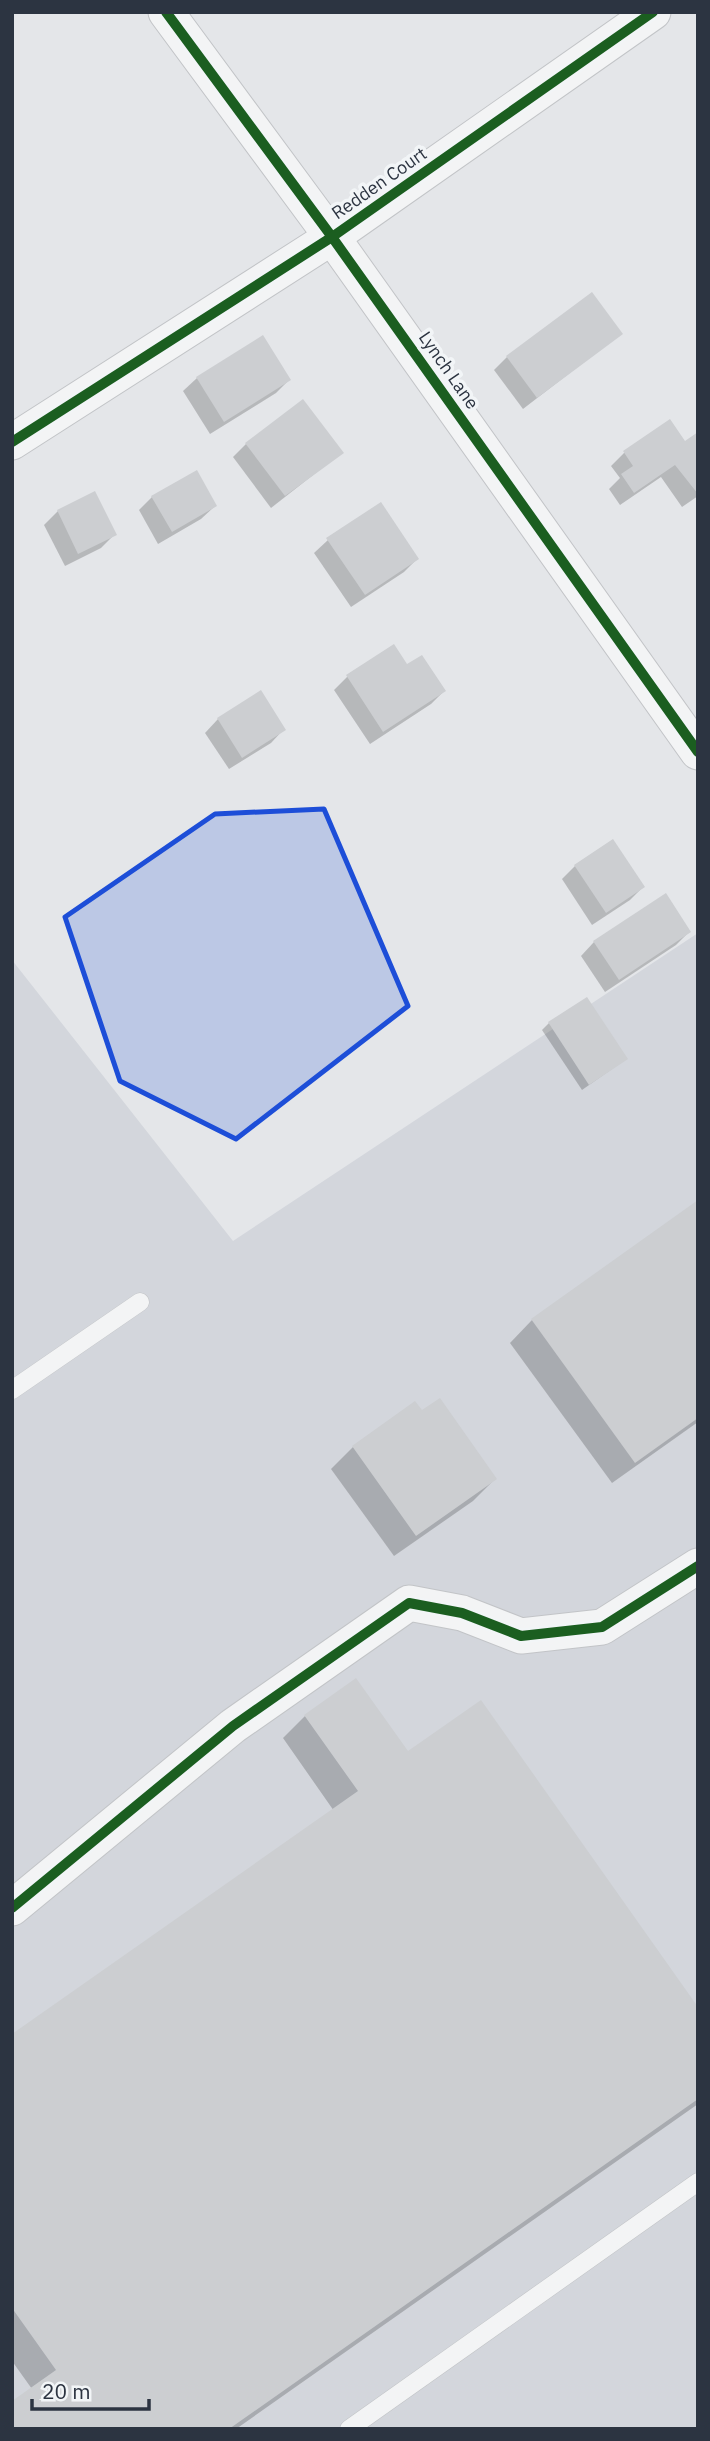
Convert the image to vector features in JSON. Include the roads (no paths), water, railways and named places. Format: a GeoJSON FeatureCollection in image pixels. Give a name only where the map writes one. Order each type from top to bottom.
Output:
{"type":"FeatureCollection","features":[{"type":"Feature","properties":{"kind":"street","name":"Lynch Lane"},"geometry":{"type":"LineString","coordinates":[[166,12],[332,237],[698,752]]}},
{"type":"Feature","properties":{"kind":"street","name":"Redden Court"},"geometry":{"type":"LineString","coordinates":[[12,442],[332,237],[653,12]]}},
{"type":"Feature","properties":{"kind":"street"},"geometry":{"type":"LineString","coordinates":[[12,1908],[233,1726],[409,1603],[462,1613],[521,1636],[602,1627],[698,1566]]}},
{"type":"Feature","properties":{"kind":"lane"},"geometry":{"type":"LineString","coordinates":[[12,1390],[140,1302]]}},
{"type":"Feature","properties":{"kind":"lane"},"geometry":{"type":"LineString","coordinates":[[349,2429],[698,2182]]}}]}
